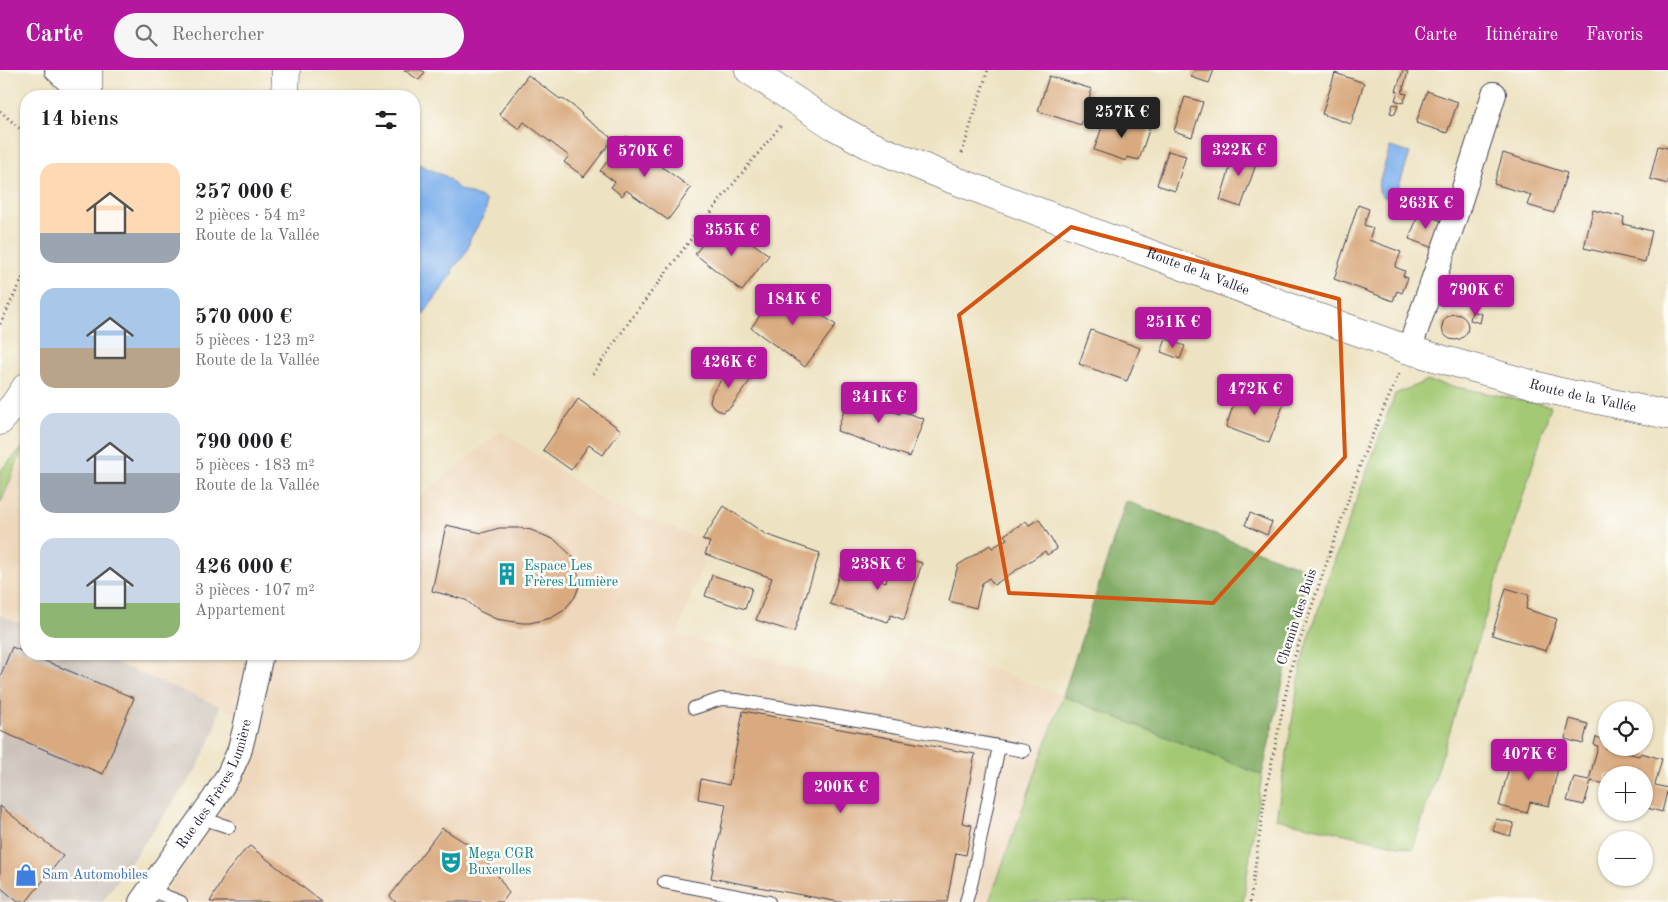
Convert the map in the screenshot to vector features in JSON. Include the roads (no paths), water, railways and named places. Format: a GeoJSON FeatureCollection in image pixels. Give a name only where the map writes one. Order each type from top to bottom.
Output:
{"type":"FeatureCollection","features":[{"type":"Feature","properties":{"kind":"street"},"geometry":{"type":"LineString","coordinates":[[58,70],[78,90]]}},
{"type":"Feature","properties":{"kind":"street"},"geometry":{"type":"LineString","coordinates":[[88,70],[88,90]]}},
{"type":"Feature","properties":{"kind":"street"},"geometry":{"type":"LineString","coordinates":[[285,90],[286,70]]}},
{"type":"Feature","properties":{"kind":"street","name":"Route de la Vallée"},"geometry":{"type":"LineString","coordinates":[[749,70],[798,104],[868,145],[954,180],[1292,308],[1409,350],[1556,391],[1668,415]]}},
{"type":"Feature","properties":{"kind":"street"},"geometry":{"type":"LineString","coordinates":[[1409,350],[1454,223],[1494,94]]}},
{"type":"Feature","properties":{"kind":"street"},"geometry":{"type":"LineString","coordinates":[[0,421],[20,396]]}},
{"type":"Feature","properties":{"kind":"street","name":"Rue des Frères Lumière"},"geometry":{"type":"LineString","coordinates":[[146,896],[201,818],[235,763],[245,729],[260,660]]}},
{"type":"Feature","properties":{"kind":"lane"},"geometry":{"type":"LineString","coordinates":[[694,708],[722,699],[737,700],[899,726],[1024,751]]}},
{"type":"Feature","properties":{"kind":"lane"},"geometry":{"type":"LineString","coordinates":[[966,902],[972,882],[999,746]]}},
{"type":"Feature","properties":{"kind":"lane"},"geometry":{"type":"LineString","coordinates":[[201,818],[228,827]]}},
{"type":"Feature","properties":{"kind":"lane"},"geometry":{"type":"LineString","coordinates":[[664,882],[769,902]]}},
{"type":"Feature","properties":{"kind":"lane"},"geometry":{"type":"LineString","coordinates":[[146,896],[181,902]]}},
{"type":"Feature","properties":{"kind":"water"},"geometry":{"type":"Polygon","coordinates":[[[1390,147],[1410,153],[1397,192],[1388,198],[1381,194],[1378,186],[1390,147]]]}},
{"type":"Feature","properties":{"kind":"water"},"geometry":{"type":"Polygon","coordinates":[[[420,165],[447,177],[459,189],[486,200],[485,213],[470,239],[462,259],[453,268],[452,275],[420,319],[420,165]]]}},
{"type":"Feature","properties":{"kind":"place","name":"Espace Les Frères Lumière"},"geometry":{"type":"Point","coordinates":[507,574]}},
{"type":"Feature","properties":{"kind":"place","name":"Mega CGR Buxerolles"},"geometry":{"type":"Point","coordinates":[451,862]}},
{"type":"Feature","properties":{"kind":"place","name":"Sam Automobiles"},"geometry":{"type":"Point","coordinates":[26,875]}}]}
